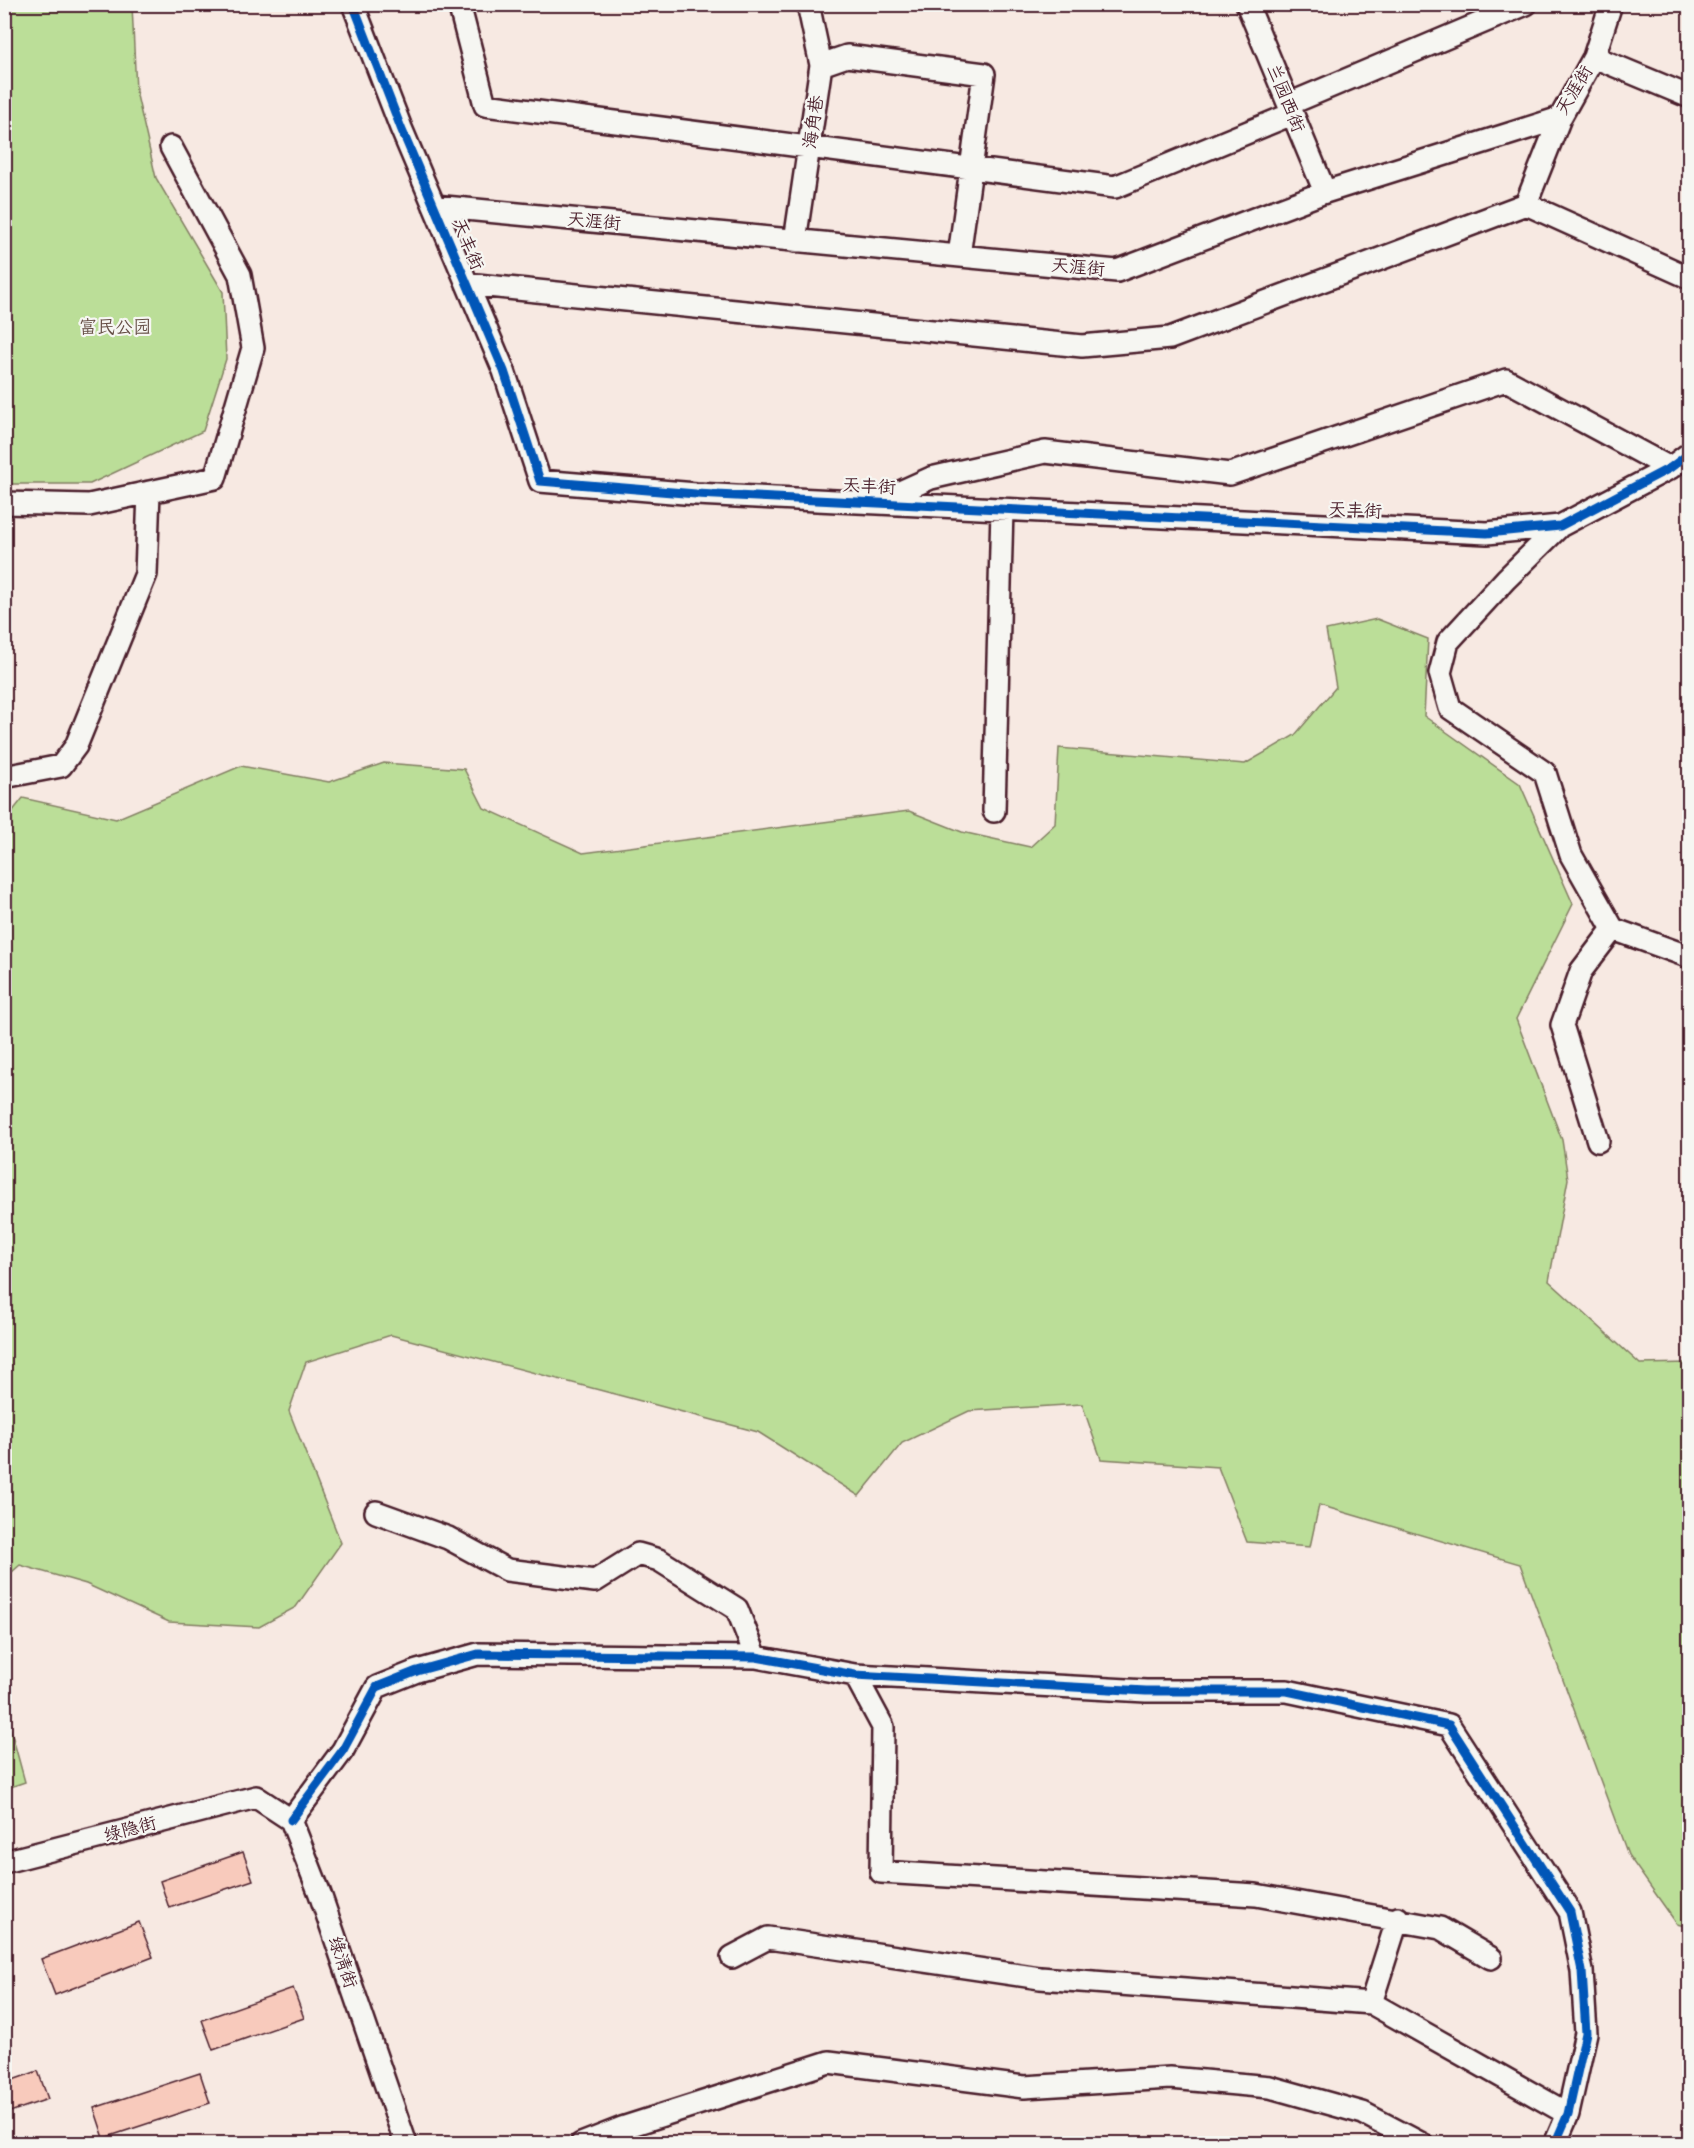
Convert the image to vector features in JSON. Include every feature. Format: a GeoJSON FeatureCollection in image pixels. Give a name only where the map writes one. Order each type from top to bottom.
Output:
{"type":"FeatureCollection","features":[{"type":"Feature","properties":{"kind":"street","name":"天丰街"},"geometry":{"type":"LineString","coordinates":[[352,4],[504,371],[540,482],[696,494],[1487,533],[1560,526],[1670,468],[1689,453]]}},
{"type":"Feature","properties":{"kind":"street"},"geometry":{"type":"LineString","coordinates":[[459,4],[486,105],[1115,187],[1526,4]]}},
{"type":"Feature","properties":{"kind":"street","name":"海角巷"},"geometry":{"type":"LineString","coordinates":[[795,241],[821,65],[808,4]]}},
{"type":"Feature","properties":{"kind":"street","name":"兰园西街"},"geometry":{"type":"LineString","coordinates":[[1247,4],[1325,192]]}},
{"type":"Feature","properties":{"kind":"street"},"geometry":{"type":"LineString","coordinates":[[1594,57],[1611,4]]}},
{"type":"Feature","properties":{"kind":"street"},"geometry":{"type":"LineString","coordinates":[[821,65],[846,56],[984,74],[973,168],[959,256]]}},
{"type":"Feature","properties":{"kind":"street","name":"天涯街"},"geometry":{"type":"LineString","coordinates":[[434,206],[1117,271],[1325,192],[1560,118],[1594,57],[1689,97]]}},
{"type":"Feature","properties":{"kind":"street"},"geometry":{"type":"LineString","coordinates":[[1526,204],[1560,118]]}},
{"type":"Feature","properties":{"kind":"street"},"geometry":{"type":"LineString","coordinates":[[4,503],[89,505],[215,478],[253,348],[240,275],[171,147]]}},
{"type":"Feature","properties":{"kind":"street"},"geometry":{"type":"LineString","coordinates":[[467,284],[1082,346],[1170,338],[1526,204],[1689,278]]}},
{"type":"Feature","properties":{"kind":"street"},"geometry":{"type":"LineString","coordinates":[[877,503],[931,478],[1045,452],[1230,474],[1506,380],[1670,468]]}},
{"type":"Feature","properties":{"kind":"street"},"geometry":{"type":"LineString","coordinates":[[4,777],[61,766],[76,746],[146,574],[149,492]]}},
{"type":"Feature","properties":{"kind":"street"},"geometry":{"type":"LineString","coordinates":[[994,811],[1002,509]]}},
{"type":"Feature","properties":{"kind":"street"},"geometry":{"type":"LineString","coordinates":[[1560,526],[1506,579],[1448,642],[1440,673],[1450,708],[1545,773],[1571,855],[1612,929],[1689,957]]}},
{"type":"Feature","properties":{"kind":"street"},"geometry":{"type":"LineString","coordinates":[[1598,1141],[1562,1025],[1581,971],[1612,929]]}},
{"type":"Feature","properties":{"kind":"street"},"geometry":{"type":"LineString","coordinates":[[376,1512],[448,1538],[507,1570],[596,1581],[638,1554],[659,1560],[737,1609],[756,1657]]}},
{"type":"Feature","properties":{"kind":"street"},"geometry":{"type":"LineString","coordinates":[[291,1820],[343,1750],[377,1687],[417,1671],[478,1654],[756,1657],[855,1675],[1146,1690],[1287,1691],[1449,1725],[1570,1912],[1582,1971],[1586,2032],[1568,2114],[1555,2144]]}},
{"type":"Feature","properties":{"kind":"street"},"geometry":{"type":"LineString","coordinates":[[855,1675],[883,1727],[881,1872],[1256,1894],[1398,1918],[1440,1928],[1491,1958]]}},
{"type":"Feature","properties":{"kind":"street","name":"绿隐街"},"geometry":{"type":"LineString","coordinates":[[4,1862],[256,1797],[291,1820]]}},
{"type":"Feature","properties":{"kind":"street","name":"绿清街"},"geometry":{"type":"LineString","coordinates":[[291,1820],[320,1894],[406,2144]]}},
{"type":"Feature","properties":{"kind":"street"},"geometry":{"type":"LineString","coordinates":[[1371,2003],[1398,1918]]}},
{"type":"Feature","properties":{"kind":"street"},"geometry":{"type":"LineString","coordinates":[[732,1957],[768,1938],[1040,1978],[1371,2003],[1568,2114]]}},
{"type":"Feature","properties":{"kind":"street"},"geometry":{"type":"LineString","coordinates":[[580,2144],[624,2136],[829,2062],[1024,2087],[1170,2078],[1270,2087],[1363,2113],[1422,2144]]}},
{"type":"Feature","properties":{"kind":"green space","name":"富民公园"},"geometry":{"type":"Polygon","coordinates":[[[4,5],[132,5],[136,91],[156,178],[223,292],[226,359],[203,431],[90,484],[5,484],[4,5]]]}},
{"type":"Feature","properties":{"kind":"green space"},"geometry":{"type":"Polygon","coordinates":[[[1377,619],[1428,639],[1424,716],[1520,784],[1573,904],[1516,1019],[1562,1140],[1568,1179],[1549,1281],[1640,1364],[1689,1363],[1689,1927],[1677,1924],[1628,1855],[1520,1564],[1319,1505],[1310,1547],[1247,1542],[1218,1467],[1101,1459],[1082,1404],[969,1411],[902,1443],[859,1496],[758,1432],[391,1335],[306,1362],[289,1411],[341,1543],[296,1607],[259,1627],[169,1622],[86,1584],[20,1565],[5,1578],[4,822],[23,798],[116,819],[241,766],[329,782],[384,763],[464,769],[484,808],[583,853],[909,811],[962,832],[1030,847],[1055,824],[1059,748],[1245,764],[1295,735],[1336,687],[1326,630],[1377,619]]]}},
{"type":"Feature","properties":{"kind":"green space"},"geometry":{"type":"Polygon","coordinates":[[[4,1705],[25,1782],[5,1789],[4,1789],[4,1705]]]}},
{"type":"Feature","properties":{"kind":"building"},"geometry":{"type":"Polygon","coordinates":[[[243,1852],[253,1880],[169,1908],[160,1881],[243,1852]]]}},
{"type":"Feature","properties":{"kind":"building"},"geometry":{"type":"Polygon","coordinates":[[[139,1922],[153,1957],[55,1995],[41,1959],[139,1922]]]}},
{"type":"Feature","properties":{"kind":"building"},"geometry":{"type":"Polygon","coordinates":[[[293,1988],[304,2018],[213,2050],[202,2020],[293,1988]]]}},
{"type":"Feature","properties":{"kind":"building"},"geometry":{"type":"Polygon","coordinates":[[[38,2071],[48,2099],[4,2114],[4,2083],[38,2071]]]}},
{"type":"Feature","properties":{"kind":"building"},"geometry":{"type":"Polygon","coordinates":[[[200,2073],[210,2103],[104,2138],[94,2108],[200,2073]]]}},
{"type":"Feature","properties":{"kind":"cycle path"},"geometry":{"type":"LineString","coordinates":[[353,4],[401,128],[504,371],[540,481],[696,494],[1487,533],[1560,526],[1670,468],[1690,453]]}},
{"type":"Feature","properties":{"kind":"cycle path"},"geometry":{"type":"LineString","coordinates":[[291,1820],[343,1750],[377,1687],[417,1671],[478,1654],[756,1657],[855,1675],[1146,1691],[1287,1691],[1449,1725],[1570,1912],[1582,1971],[1586,2033],[1568,2114],[1555,2144]]}}]}
